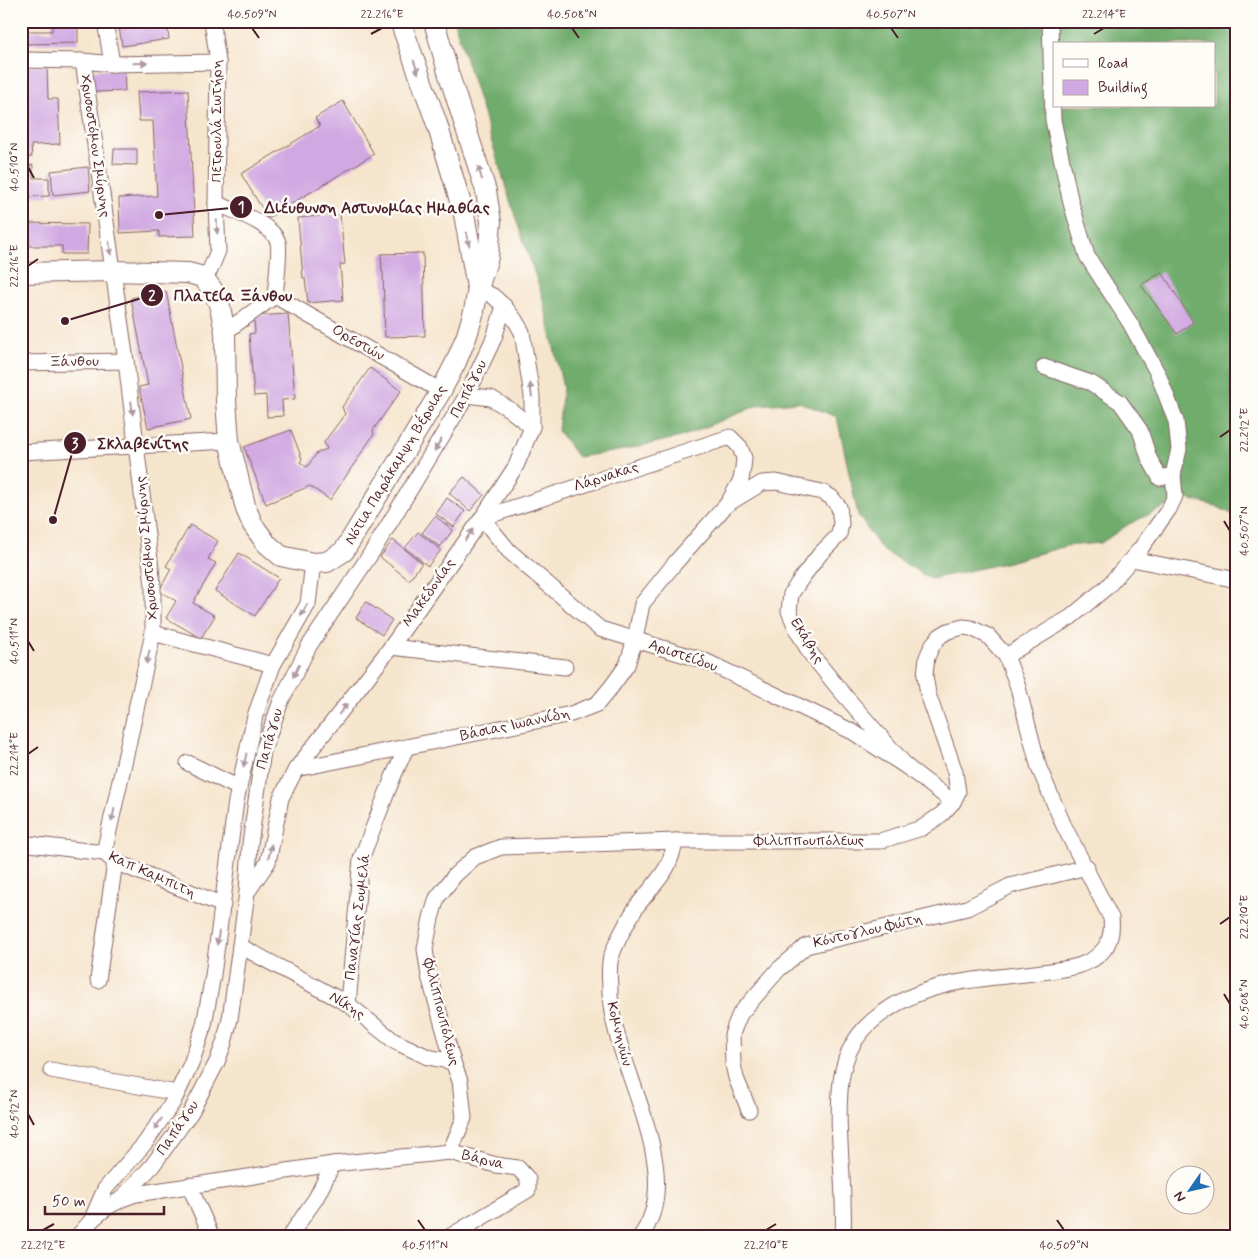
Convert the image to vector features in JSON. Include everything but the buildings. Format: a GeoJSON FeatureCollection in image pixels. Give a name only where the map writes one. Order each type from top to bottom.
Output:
{"type":"FeatureCollection","features":[{"type":"Feature","properties":{"kind":"main road","name":"Νότια Παράκαμψη Βέροιας"},"geometry":{"type":"LineString","coordinates":[[400,21],[437,124],[464,214],[478,289]]}},
{"type":"Feature","properties":{"kind":"main road","name":"Νότια Παράκαμψη Βέροιας"},"geometry":{"type":"LineString","coordinates":[[203,278],[214,292],[220,307],[225,332],[226,401],[229,441],[246,509],[260,536],[281,556],[313,563],[327,562],[344,551],[441,391],[467,335],[488,257],[490,222],[486,191],[448,72],[434,21]]}},
{"type":"Feature","properties":{"kind":"main road"},"geometry":{"type":"LineString","coordinates":[[21,273],[113,271],[188,273],[203,278]]}},
{"type":"Feature","properties":{"kind":"street","name":"Χρυσοστόμου Σμύρνης"},"geometry":{"type":"LineString","coordinates":[[105,21],[112,64]]}},
{"type":"Feature","properties":{"kind":"street","name":"Πετρουλά Σωτήρη"},"geometry":{"type":"LineString","coordinates":[[203,278],[210,270],[218,251],[216,204],[218,62],[212,21]]}},
{"type":"Feature","properties":{"kind":"street"},"geometry":{"type":"LineString","coordinates":[[1006,656],[1071,617],[1108,586],[1132,559],[1170,510],[1175,496],[1173,475],[1179,449],[1176,421],[1158,374],[1130,323],[1087,256],[1071,203],[1053,120],[1050,21]]}},
{"type":"Feature","properties":{"kind":"street"},"geometry":{"type":"LineString","coordinates":[[21,60],[83,61],[112,64],[218,62]]}},
{"type":"Feature","properties":{"kind":"street","name":"Χρυσοστόμου Σμύρνης"},"geometry":{"type":"LineString","coordinates":[[83,61],[126,362],[153,585],[153,634],[110,857],[98,980]]}},
{"type":"Feature","properties":{"kind":"street"},"geometry":{"type":"LineString","coordinates":[[216,204],[255,220],[269,230],[278,242],[276,296],[225,332]]}},
{"type":"Feature","properties":{"kind":"street","name":"Μακεδονίας"},"geometry":{"type":"LineString","coordinates":[[247,892],[268,862],[281,798],[296,769],[391,647],[482,518],[516,466],[532,427],[532,396],[522,332],[504,306],[493,296],[478,289]]}},
{"type":"Feature","properties":{"kind":"street","name":"Ορεστών"},"geometry":{"type":"LineString","coordinates":[[276,296],[441,391]]}},
{"type":"Feature","properties":{"kind":"street","name":"Παπάγου"},"geometry":{"type":"LineString","coordinates":[[122,1198],[152,1166],[192,1112],[217,1062],[224,1043],[230,1019],[240,946],[247,892],[250,844],[263,751],[281,701],[309,646],[379,541],[468,395],[494,338],[504,306]]}},
{"type":"Feature","properties":{"kind":"street","name":"Ξάνθου"},"geometry":{"type":"LineString","coordinates":[[21,363],[126,362]]}},
{"type":"Feature","properties":{"kind":"street"},"geometry":{"type":"LineString","coordinates":[[1044,367],[1091,383],[1120,402],[1140,430],[1149,458],[1160,478],[1173,475]]}},
{"type":"Feature","properties":{"kind":"street"},"geometry":{"type":"LineString","coordinates":[[468,395],[492,398],[509,408],[532,427]]}},
{"type":"Feature","properties":{"kind":"street","name":"Λάρνακας"},"geometry":{"type":"LineString","coordinates":[[482,518],[730,437]]}},
{"type":"Feature","properties":{"kind":"street","name":"Βάσιας Ιωαννίδη"},"geometry":{"type":"LineString","coordinates":[[296,769],[571,714],[597,704],[627,665],[635,639],[642,604],[675,562],[728,503],[741,480],[744,458],[740,447],[730,437]]}},
{"type":"Feature","properties":{"kind":"street"},"geometry":{"type":"LineString","coordinates":[[21,452],[229,441]]}},
{"type":"Feature","properties":{"kind":"street","name":"Εκάβης"},"geometry":{"type":"LineString","coordinates":[[728,503],[762,483],[776,482],[822,492],[832,497],[839,506],[841,523],[839,535],[820,554],[791,594],[789,611],[810,653],[907,767],[953,802]]}},
{"type":"Feature","properties":{"kind":"street","name":"Αριστείδου"},"geometry":{"type":"LineString","coordinates":[[482,518],[509,551],[600,629],[706,661],[853,732],[907,767]]}},
{"type":"Feature","properties":{"kind":"street"},"geometry":{"type":"LineString","coordinates":[[1132,559],[1237,580]]}},
{"type":"Feature","properties":{"kind":"street","name":"Παπάγου"},"geometry":{"type":"LineString","coordinates":[[77,1237],[91,1221],[105,1189],[145,1144],[177,1093],[191,1064],[204,1026],[214,975],[236,801],[255,716],[274,665],[308,604],[313,563]]}},
{"type":"Feature","properties":{"kind":"street"},"geometry":{"type":"LineString","coordinates":[[843,1237],[840,1123],[841,1082],[845,1061],[853,1042],[868,1024],[894,1005],[914,994],[942,985],[995,976],[1066,969],[1087,963],[1105,948],[1111,937],[1111,918],[1087,867],[1064,826],[1038,768],[1017,684],[1006,656],[982,632],[963,627],[948,631],[933,644],[927,658],[925,675],[928,694],[958,785],[958,792],[953,802]]}},
{"type":"Feature","properties":{"kind":"street"},"geometry":{"type":"LineString","coordinates":[[153,634],[274,665]]}},
{"type":"Feature","properties":{"kind":"street"},"geometry":{"type":"LineString","coordinates":[[391,647],[565,667]]}},
{"type":"Feature","properties":{"kind":"street","name":"Παναγίας Σουμελά"},"geometry":{"type":"LineString","coordinates":[[348,1004],[361,859],[406,748]]}},
{"type":"Feature","properties":{"kind":"street"},"geometry":{"type":"LineString","coordinates":[[188,763],[239,788]]}},
{"type":"Feature","properties":{"kind":"street","name":"Φιλιππουπόλεως"},"geometry":{"type":"LineString","coordinates":[[450,1152],[464,1118],[460,1081],[453,1062],[430,976],[425,950],[437,898],[455,875],[475,857],[501,847],[676,841],[880,842],[922,828],[942,814],[953,802]]}},
{"type":"Feature","properties":{"kind":"street","name":"Κομνηνών"},"geometry":{"type":"LineString","coordinates":[[640,1237],[649,1222],[657,1189],[654,1151],[616,1033],[610,994],[611,959],[621,934],[636,908],[667,866],[676,841]]}},
{"type":"Feature","properties":{"kind":"street","name":"Καπ Καμπιτη"},"geometry":{"type":"LineString","coordinates":[[21,843],[110,857],[223,905]]}},
{"type":"Feature","properties":{"kind":"street","name":"Κόντογλου Φώτη"},"geometry":{"type":"LineString","coordinates":[[749,1110],[736,1078],[733,1064],[732,1034],[734,1026],[740,1014],[778,970],[806,946],[966,908],[1010,886],[1087,867]]}},
{"type":"Feature","properties":{"kind":"street","name":"Νίκης"},"geometry":{"type":"LineString","coordinates":[[240,946],[348,1004],[394,1041],[428,1057],[453,1062]]}},
{"type":"Feature","properties":{"kind":"street"},"geometry":{"type":"LineString","coordinates":[[51,1070],[177,1093]]}},
{"type":"Feature","properties":{"kind":"street"},"geometry":{"type":"LineString","coordinates":[[91,1221],[105,1208],[122,1198],[334,1164],[450,1152]]}},
{"type":"Feature","properties":{"kind":"street","name":"Βάρνα"},"geometry":{"type":"LineString","coordinates":[[449,1237],[528,1190],[528,1179],[518,1168],[496,1165],[450,1152]]}},
{"type":"Feature","properties":{"kind":"street"},"geometry":{"type":"LineString","coordinates":[[289,1237],[316,1198],[334,1164]]}},
{"type":"Feature","properties":{"kind":"street"},"geometry":{"type":"LineString","coordinates":[[189,1186],[212,1237]]}},
{"type":"Feature","properties":{"kind":"green space"},"geometry":{"type":"Polygon","coordinates":[[[454,21],[1237,21],[1237,517],[1216,506],[1184,498],[1129,524],[1101,543],[1066,546],[1009,562],[931,579],[882,550],[858,515],[837,417],[799,402],[759,405],[681,437],[619,451],[578,457],[558,431],[563,388],[542,295],[514,213],[454,21]]]}},
{"type":"Feature","properties":{"kind":"place","name":"Διέυθυνση Αστυνομίας Ημαθίας"},"geometry":{"type":"Point","coordinates":[159,215]}},
{"type":"Feature","properties":{"kind":"place","name":"Πλατεία Ξάνθου"},"geometry":{"type":"Point","coordinates":[65,321]}},
{"type":"Feature","properties":{"kind":"place","name":"Σκλαβενίτης"},"geometry":{"type":"Point","coordinates":[53,520]}}]}
